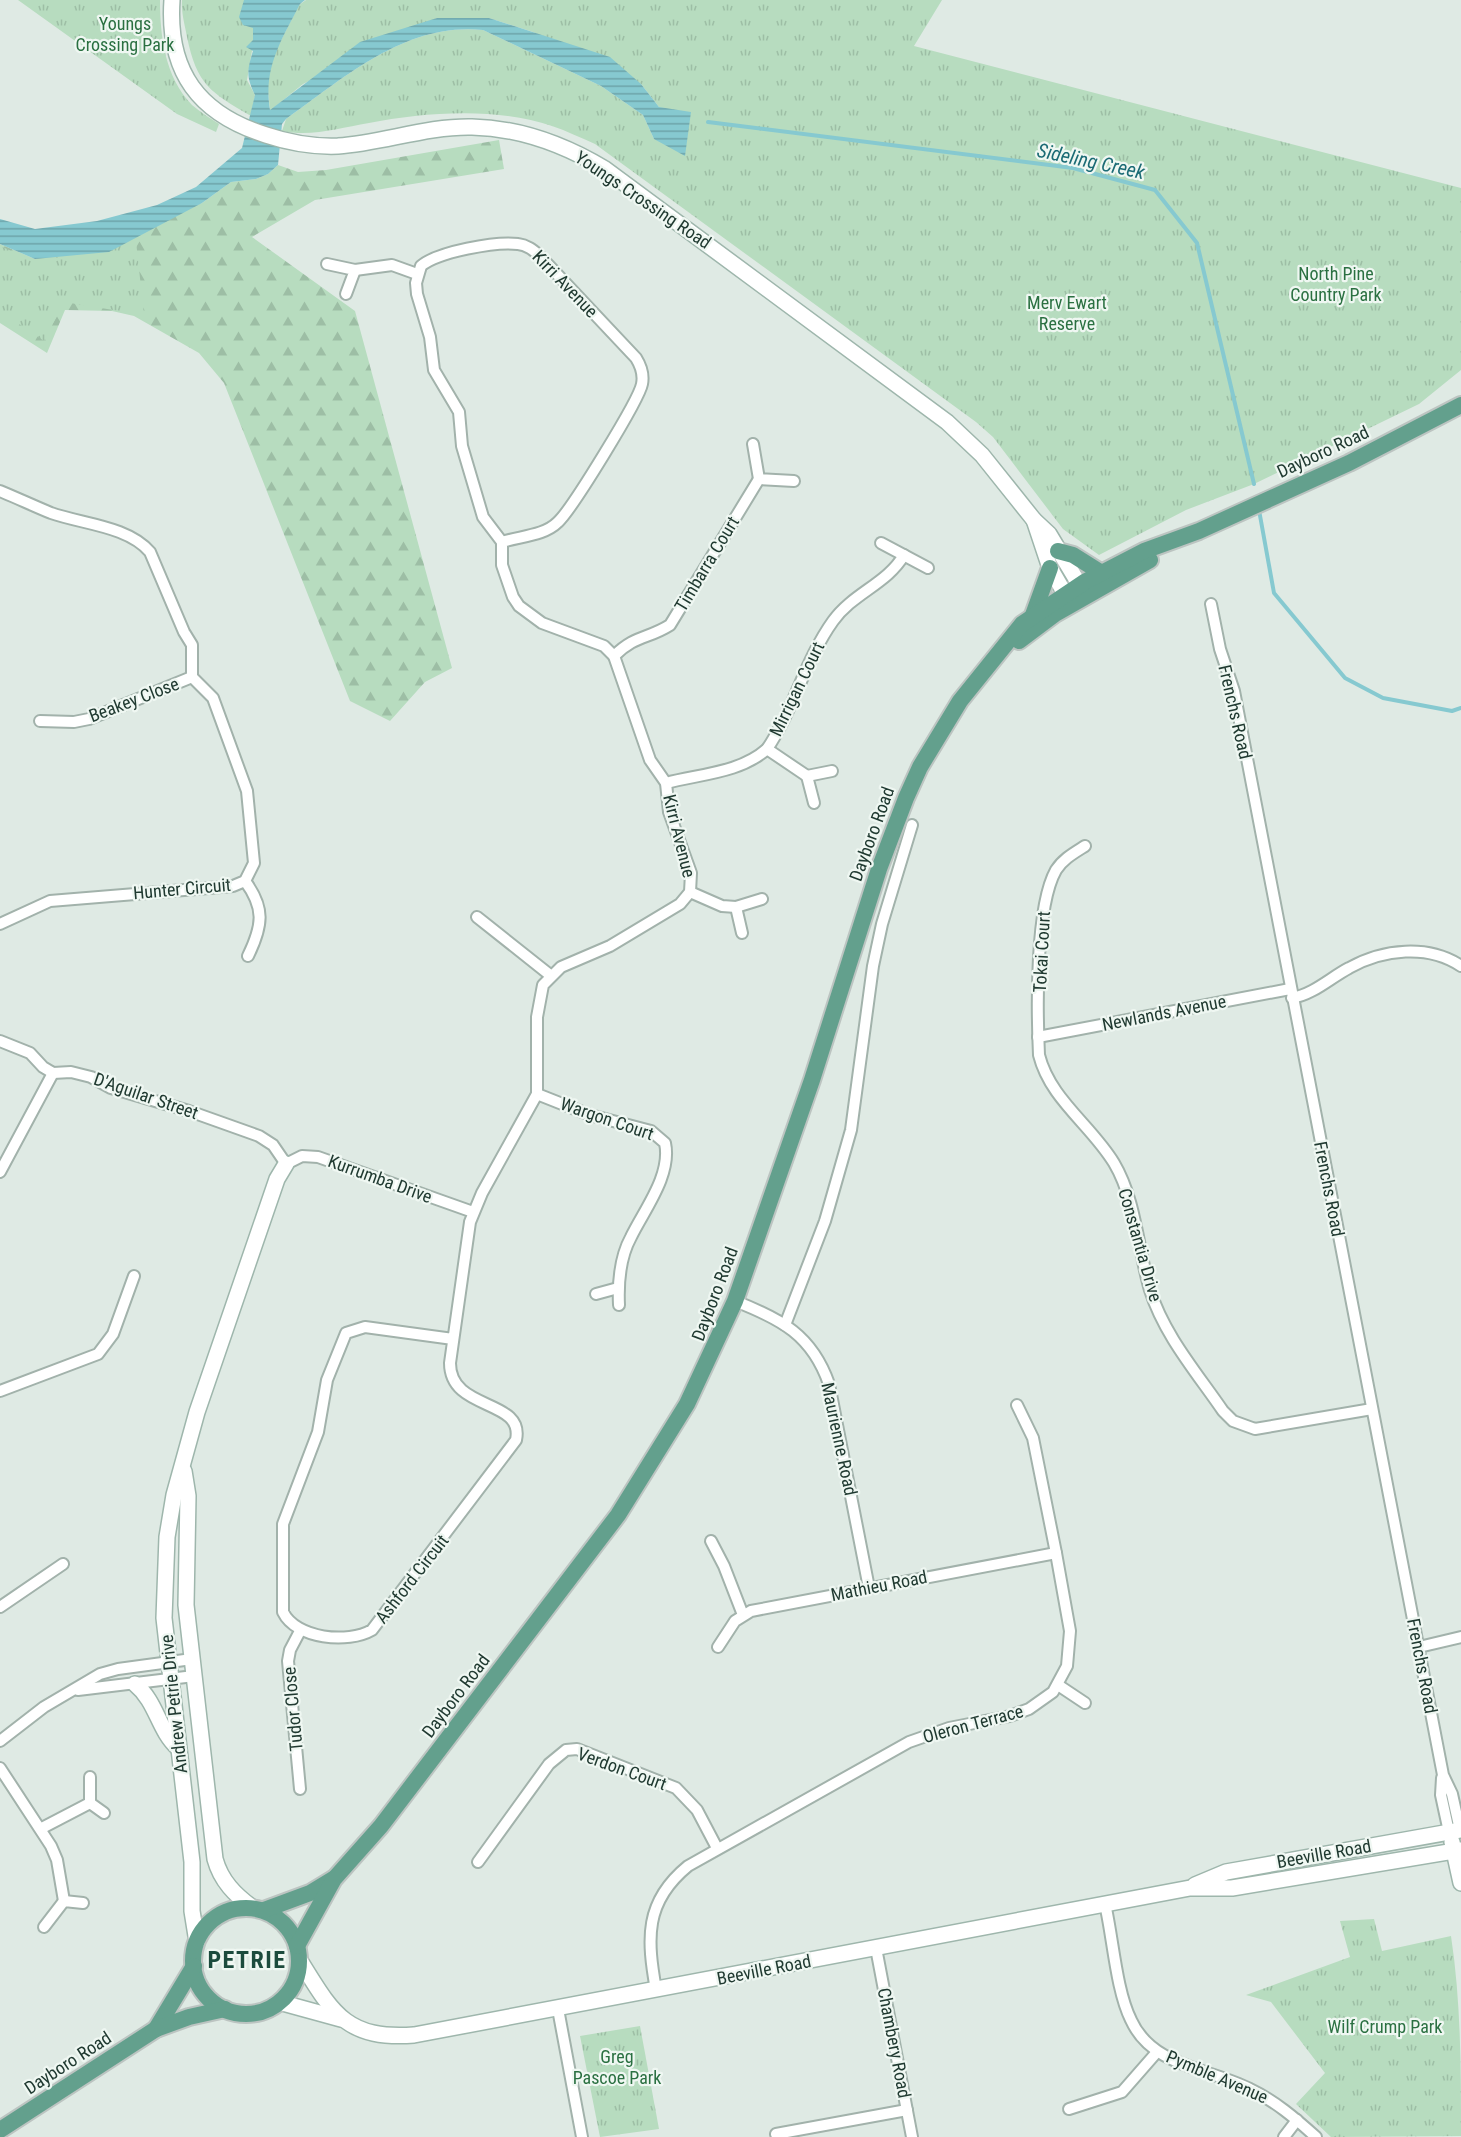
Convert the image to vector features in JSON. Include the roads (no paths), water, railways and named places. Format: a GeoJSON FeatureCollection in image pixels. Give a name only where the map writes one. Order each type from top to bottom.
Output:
{"type":"FeatureCollection","features":[{"type":"Feature","properties":{"kind":"main road","name":"Youngs Crossing Road"},"geometry":{"type":"LineString","coordinates":[[172,0],[173,39],[186,78],[214,111],[245,128],[285,141],[315,146],[338,146],[421,131],[474,127],[524,134],[587,158],[757,279],[928,406],[982,455],[1048,534],[1058,551],[1075,595]]}},
{"type":"Feature","properties":{"kind":"main road","name":"Dayboro Road"},"geometry":{"type":"LineString","coordinates":[[1000,653],[1075,595],[1100,572],[1144,551],[1199,531],[1349,463],[1461,405]]}},
{"type":"Feature","properties":{"kind":"main road","name":"Youngs Crossing Road"},"geometry":{"type":"LineString","coordinates":[[1034,520],[1050,568],[1075,595]]}},
{"type":"Feature","properties":{"kind":"main road","name":"Dayboro Road"},"geometry":{"type":"LineString","coordinates":[[298,1952],[334,1879],[387,1817],[618,1515],[687,1404],[735,1301],[812,1080],[879,869],[906,798],[945,722],[1012,635],[1033,615],[1174,548],[1199,531]]}},
{"type":"Feature","properties":{"kind":"main road"},"geometry":{"type":"LineString","coordinates":[[1058,551],[1073,555],[1100,572]]}},
{"type":"Feature","properties":{"kind":"main road"},"geometry":{"type":"LineString","coordinates":[[1033,615],[1050,568]]}},
{"type":"Feature","properties":{"kind":"main road","name":"Andrew Petrie Drive"},"geometry":{"type":"LineString","coordinates":[[197,1942],[192,1911],[192,1862],[164,1618],[164,1559],[169,1516],[205,1389],[277,1179],[286,1164]]}},
{"type":"Feature","properties":{"kind":"main road","name":"Andrew Petrie Drive"},"geometry":{"type":"LineString","coordinates":[[183,1468],[188,1496],[186,1586],[215,1859],[228,1886],[238,1898],[259,1909]]}},
{"type":"Feature","properties":{"kind":"main road"},"geometry":{"type":"LineString","coordinates":[[135,1684],[150,1697],[167,1738],[178,1748]]}},
{"type":"Feature","properties":{"kind":"main road","name":"Frenchs Road"},"geometry":{"type":"LineString","coordinates":[[1458,1831],[1457,1850],[1461,1883]]}},
{"type":"Feature","properties":{"kind":"main road","name":"Beeville Road"},"geometry":{"type":"LineString","coordinates":[[1190,1888],[1226,1872],[1458,1831]]}},
{"type":"Feature","properties":{"kind":"main road","name":"Beeville Road"},"geometry":{"type":"LineString","coordinates":[[279,2002],[341,2019],[363,2032],[401,2036],[558,2009],[1190,1888],[1232,1888],[1457,1850]]}},
{"type":"Feature","properties":{"kind":"main road","name":"Dayboro Road"},"geometry":{"type":"LineString","coordinates":[[259,1909],[310,1893],[334,1879]]}},
{"type":"Feature","properties":{"kind":"main road"},"geometry":{"type":"LineString","coordinates":[[236,1909],[259,1909],[288,1928],[298,1952],[295,1980],[279,2002],[265,2010],[250,2013],[225,2009],[206,1995],[198,1982],[194,1966],[197,1942],[206,1927],[219,1915],[236,1909]]}},
{"type":"Feature","properties":{"kind":"main road","name":"Beeville Road"},"geometry":{"type":"LineString","coordinates":[[298,1952],[341,2019]]}},
{"type":"Feature","properties":{"kind":"main road","name":"Dayboro Road"},"geometry":{"type":"LineString","coordinates":[[156,2029],[194,1966]]}},
{"type":"Feature","properties":{"kind":"main road","name":"Dayboro Road"},"geometry":{"type":"LineString","coordinates":[[0,2130],[156,2029],[189,2017],[225,2009]]}},
{"type":"Feature","properties":{"kind":"street","name":"Kirri Avenue"},"geometry":{"type":"LineString","coordinates":[[417,274],[428,260],[438,255],[504,244],[523,245],[539,255],[642,367],[642,384],[635,400],[573,503],[557,524],[536,534],[502,542]]}},
{"type":"Feature","properties":{"kind":"street"},"geometry":{"type":"LineString","coordinates":[[327,264],[355,270],[392,265],[417,274],[417,294],[430,337],[434,370],[459,412],[462,446],[483,517],[502,542],[505,577],[519,606],[542,622],[603,646],[614,656]]}},
{"type":"Feature","properties":{"kind":"street"},"geometry":{"type":"LineString","coordinates":[[346,294],[355,270]]}},
{"type":"Feature","properties":{"kind":"street"},"geometry":{"type":"LineString","coordinates":[[753,444],[759,479],[794,481]]}},
{"type":"Feature","properties":{"kind":"street","name":"Timbarra Court"},"geometry":{"type":"LineString","coordinates":[[614,656],[633,639],[660,631],[669,625],[759,479]]}},
{"type":"Feature","properties":{"kind":"street"},"geometry":{"type":"LineString","coordinates":[[0,491],[52,513],[127,536],[144,545],[155,561],[184,632],[192,645],[192,677]]}},
{"type":"Feature","properties":{"kind":"street"},"geometry":{"type":"LineString","coordinates":[[881,543],[928,568]]}},
{"type":"Feature","properties":{"kind":"street","name":"Mirrigan Court"},"geometry":{"type":"LineString","coordinates":[[666,783],[738,767],[757,759],[767,749],[816,648],[834,619],[853,599],[892,572],[904,555]]}},
{"type":"Feature","properties":{"kind":"street","name":"Frenchs Road"},"geometry":{"type":"LineString","coordinates":[[1211,604],[1220,649],[1234,691],[1443,1775],[1452,1794],[1458,1831]]}},
{"type":"Feature","properties":{"kind":"street","name":"Kirri Avenue"},"geometry":{"type":"LineString","coordinates":[[550,975],[574,960],[610,946],[680,904],[690,892],[691,873],[669,812],[666,783],[650,760],[614,656]]}},
{"type":"Feature","properties":{"kind":"street","name":"Beakey Close"},"geometry":{"type":"LineString","coordinates":[[40,721],[74,722],[89,719],[192,677]]}},
{"type":"Feature","properties":{"kind":"street","name":"Hunter Circuit"},"geometry":{"type":"LineString","coordinates":[[0,924],[50,901],[233,886],[245,880],[254,863],[247,791],[213,698],[192,677]]}},
{"type":"Feature","properties":{"kind":"street"},"geometry":{"type":"LineString","coordinates":[[767,749],[807,776],[814,803]]}},
{"type":"Feature","properties":{"kind":"street"},"geometry":{"type":"LineString","coordinates":[[807,776],[832,771]]}},
{"type":"Feature","properties":{"kind":"street","name":"Dayboro Road"},"geometry":{"type":"LineString","coordinates":[[785,1324],[825,1221],[851,1130],[873,966],[882,924],[912,825]]}},
{"type":"Feature","properties":{"kind":"street","name":"Tokai Court"},"geometry":{"type":"LineString","coordinates":[[1038,1037],[1043,905],[1057,870],[1064,860],[1085,846]]}},
{"type":"Feature","properties":{"kind":"street"},"geometry":{"type":"LineString","coordinates":[[245,880],[256,895],[260,910],[256,939],[248,956]]}},
{"type":"Feature","properties":{"kind":"street"},"geometry":{"type":"LineString","coordinates":[[690,892],[722,906],[736,907],[762,899]]}},
{"type":"Feature","properties":{"kind":"street"},"geometry":{"type":"LineString","coordinates":[[736,907],[742,933]]}},
{"type":"Feature","properties":{"kind":"street"},"geometry":{"type":"LineString","coordinates":[[473,1212],[537,1094],[537,1017],[540,994],[550,975],[477,917]]}},
{"type":"Feature","properties":{"kind":"street","name":"Newlands Avenue"},"geometry":{"type":"LineString","coordinates":[[1038,1037],[1291,994],[1305,995],[1351,967],[1382,954],[1426,952],[1441,955],[1461,966]]}},
{"type":"Feature","properties":{"kind":"street","name":"Constantia Drive"},"geometry":{"type":"LineString","coordinates":[[1038,1037],[1044,1072],[1051,1085],[1102,1146],[1124,1183],[1150,1292],[1166,1329],[1223,1411],[1233,1421],[1255,1429],[1372,1409]]}},
{"type":"Feature","properties":{"kind":"street"},"geometry":{"type":"LineString","coordinates":[[0,1041],[30,1053],[43,1067],[53,1073],[0,1172]]}},
{"type":"Feature","properties":{"kind":"street","name":"D'Aguilar Street"},"geometry":{"type":"LineString","coordinates":[[53,1073],[71,1072],[91,1077],[111,1088],[189,1111],[259,1136],[273,1145],[286,1164]]}},
{"type":"Feature","properties":{"kind":"street","name":"Wargon Court"},"geometry":{"type":"LineString","coordinates":[[537,1094],[590,1115],[651,1131],[659,1135],[665,1143],[666,1159],[646,1210],[630,1238],[618,1288],[619,1305]]}},
{"type":"Feature","properties":{"kind":"street","name":"Kurrumba Drive"},"geometry":{"type":"LineString","coordinates":[[286,1164],[302,1156],[318,1157],[473,1212]]}},
{"type":"Feature","properties":{"kind":"street","name":"Ashford Circuit"},"geometry":{"type":"LineString","coordinates":[[300,1631],[351,1637],[372,1630],[516,1440],[518,1429],[513,1418],[464,1393],[455,1383],[450,1371],[467,1234],[473,1212]]}},
{"type":"Feature","properties":{"kind":"street"},"geometry":{"type":"LineString","coordinates":[[0,1391],[98,1354],[113,1334],[134,1276]]}},
{"type":"Feature","properties":{"kind":"street"},"geometry":{"type":"LineString","coordinates":[[596,1294],[618,1288]]}},
{"type":"Feature","properties":{"kind":"street","name":"Maurienne Road"},"geometry":{"type":"LineString","coordinates":[[735,1301],[785,1324],[816,1354],[829,1384],[869,1588]]}},
{"type":"Feature","properties":{"kind":"street"},"geometry":{"type":"LineString","coordinates":[[300,1631],[290,1623],[284,1612],[283,1524],[318,1432],[327,1380],[342,1340],[346,1333],[365,1327],[453,1339]]}},
{"type":"Feature","properties":{"kind":"street","name":"Oleron Terrace"},"geometry":{"type":"LineString","coordinates":[[656,1990],[649,1941],[658,1900],[677,1876],[717,1848],[909,1742],[949,1728],[1021,1713],[1038,1705],[1058,1685],[1067,1666],[1071,1643],[1033,1438],[1017,1405]]}},
{"type":"Feature","properties":{"kind":"street"},"geometry":{"type":"LineString","coordinates":[[711,1540],[724,1566],[742,1615],[735,1621],[718,1647]]}},
{"type":"Feature","properties":{"kind":"street","name":"Mathieu Road"},"geometry":{"type":"LineString","coordinates":[[742,1615],[759,1608],[1056,1553]]}},
{"type":"Feature","properties":{"kind":"street"},"geometry":{"type":"LineString","coordinates":[[0,1607],[63,1564]]}},
{"type":"Feature","properties":{"kind":"street","name":"Tudor Close"},"geometry":{"type":"LineString","coordinates":[[300,1631],[290,1650],[288,1661],[300,1789]]}},
{"type":"Feature","properties":{"kind":"street"},"geometry":{"type":"LineString","coordinates":[[1419,1647],[1461,1637]]}},
{"type":"Feature","properties":{"kind":"street"},"geometry":{"type":"LineString","coordinates":[[0,1741],[44,1707],[109,1672],[192,1659]]}},
{"type":"Feature","properties":{"kind":"street"},"geometry":{"type":"LineString","coordinates":[[75,1691],[194,1676]]}},
{"type":"Feature","properties":{"kind":"street"},"geometry":{"type":"LineString","coordinates":[[1058,1685],[1085,1703]]}},
{"type":"Feature","properties":{"kind":"street","name":"Verdon Court"},"geometry":{"type":"LineString","coordinates":[[478,1862],[565,1745],[676,1788],[698,1810],[717,1848]]}},
{"type":"Feature","properties":{"kind":"street"},"geometry":{"type":"LineString","coordinates":[[0,1768],[42,1828],[57,1860],[64,1901],[44,1927]]}},
{"type":"Feature","properties":{"kind":"street"},"geometry":{"type":"LineString","coordinates":[[90,1777],[90,1803]]}},
{"type":"Feature","properties":{"kind":"street"},"geometry":{"type":"LineString","coordinates":[[42,1828],[90,1803]]}},
{"type":"Feature","properties":{"kind":"street"},"geometry":{"type":"LineString","coordinates":[[90,1803],[104,1813]]}},
{"type":"Feature","properties":{"kind":"street"},"geometry":{"type":"LineString","coordinates":[[64,1901],[83,1903]]}},
{"type":"Feature","properties":{"kind":"street","name":"Pymble Avenue"},"geometry":{"type":"LineString","coordinates":[[1105,1904],[1131,2020],[1140,2035],[1157,2052],[1173,2061],[1232,2080],[1277,2103],[1316,2137]]}},
{"type":"Feature","properties":{"kind":"street","name":"Chambery Road"},"geometry":{"type":"LineString","coordinates":[[876,1948],[912,2137]]}},
{"type":"Feature","properties":{"kind":"street"},"geometry":{"type":"LineString","coordinates":[[558,2009],[582,2137]]}},
{"type":"Feature","properties":{"kind":"street"},"geometry":{"type":"LineString","coordinates":[[1069,2109],[1122,2092],[1157,2052]]}},
{"type":"Feature","properties":{"kind":"street"},"geometry":{"type":"LineString","coordinates":[[776,2133],[907,2110]]}},
{"type":"Feature","properties":{"kind":"street"},"geometry":{"type":"LineString","coordinates":[[1284,2137],[1297,2120]]}},
{"type":"Feature","properties":{"kind":"water"},"geometry":{"type":"Polygon","coordinates":[[[244,0],[305,0],[300,4],[275,55],[269,81],[270,110],[360,42],[437,18],[489,18],[610,57],[641,84],[659,107],[691,112],[685,156],[654,139],[643,115],[601,86],[483,30],[455,30],[428,35],[402,44],[354,70],[286,119],[282,124],[278,165],[268,174],[256,179],[231,182],[202,203],[109,252],[35,259],[0,244],[0,219],[35,229],[97,221],[157,205],[196,187],[242,148],[255,95],[248,73],[253,51],[246,47],[253,40],[253,28],[243,25],[239,17],[244,0]]]}},
{"type":"Feature","properties":{"kind":"waterway","name":"Sideling Creek"},"geometry":{"type":"LineString","coordinates":[[708,122],[1073,168],[1155,190],[1197,243],[1254,484]]}},
{"type":"Feature","properties":{"kind":"waterway","name":"Sideling Creek"},"geometry":{"type":"LineString","coordinates":[[1259,510],[1274,593],[1345,678],[1383,698],[1452,711],[1461,708]]}},
{"type":"Feature","properties":{"kind":"district","name":"PETRIE"},"geometry":{"type":"Point","coordinates":[247,1960]}},
{"type":"Feature","properties":{"kind":"park label","name":"Youngs Crossing Park"},"geometry":{"type":"Point","coordinates":[125,34]}},
{"type":"Feature","properties":{"kind":"park label","name":"North Pine Country Park"},"geometry":{"type":"Point","coordinates":[1336,284]}},
{"type":"Feature","properties":{"kind":"park label","name":"Merv Ewart Reserve"},"geometry":{"type":"Point","coordinates":[1067,313]}},
{"type":"Feature","properties":{"kind":"park label","name":"Wilf Crump Park"},"geometry":{"type":"Point","coordinates":[1385,2027]}},
{"type":"Feature","properties":{"kind":"park label","name":"Greg Pascoe Park"},"geometry":{"type":"Point","coordinates":[617,2067]}}]}
